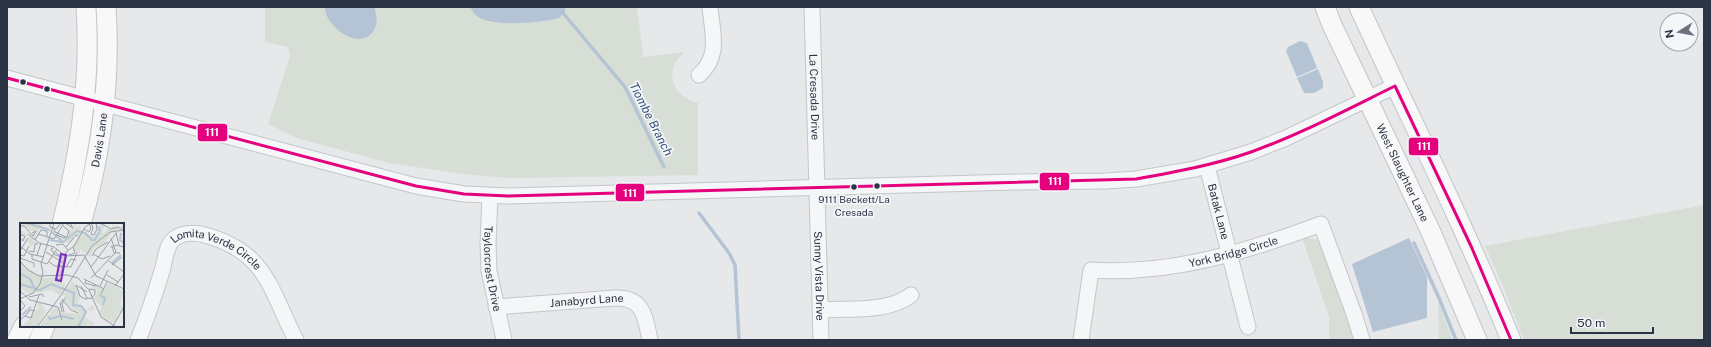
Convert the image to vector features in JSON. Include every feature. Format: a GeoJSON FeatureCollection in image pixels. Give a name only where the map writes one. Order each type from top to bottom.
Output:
{"type":"FeatureCollection","features":[{"type":"Feature","properties":{"kind":"main road","name":"Davis Lane"},"geometry":{"type":"LineString","coordinates":[[62,223],[81,137],[85,99],[86,7]]}},
{"type":"Feature","properties":{"kind":"main road","name":"Davis Lane"},"geometry":{"type":"LineString","coordinates":[[81,223],[95,166],[104,103],[107,65],[106,7]]}},
{"type":"Feature","properties":{"kind":"main road","name":"West Slaughter Lane"},"geometry":{"type":"LineString","coordinates":[[1325,7],[1430,230],[1477,340]]}},
{"type":"Feature","properties":{"kind":"main road"},"geometry":{"type":"LineString","coordinates":[[1359,7],[1471,246],[1510,340]]}},
{"type":"Feature","properties":{"kind":"main road"},"geometry":{"type":"LineString","coordinates":[[17,340],[24,327]]}},
{"type":"Feature","properties":{"kind":"main road"},"geometry":{"type":"LineString","coordinates":[[39,340],[45,327]]}},
{"type":"Feature","properties":{"kind":"street"},"geometry":{"type":"LineString","coordinates":[[699,75],[710,63],[714,49],[710,7]]}},
{"type":"Feature","properties":{"kind":"street","name":"La Cresada Drive"},"geometry":{"type":"LineString","coordinates":[[812,7],[817,188]]}},
{"type":"Feature","properties":{"kind":"street"},"geometry":{"type":"LineString","coordinates":[[7,78],[416,186],[455,193],[490,196],[1105,181],[1152,177],[1207,166],[1261,149],[1395,86]]}},
{"type":"Feature","properties":{"kind":"street","name":"Batak Lane"},"geometry":{"type":"LineString","coordinates":[[1207,166],[1248,327]]}},
{"type":"Feature","properties":{"kind":"street","name":"Sunny Vista Drive"},"geometry":{"type":"LineString","coordinates":[[817,188],[822,340]]}},
{"type":"Feature","properties":{"kind":"street","name":"Taylorcrest Drive"},"geometry":{"type":"LineString","coordinates":[[490,196],[488,258],[496,306],[504,340]]}},
{"type":"Feature","properties":{"kind":"street","name":"York Bridge Circle"},"geometry":{"type":"LineString","coordinates":[[1081,340],[1091,270],[1108,271],[1155,268],[1230,255],[1273,242],[1321,224],[1362,340]]}},
{"type":"Feature","properties":{"kind":"street","name":"Lomita Verde Circle"},"geometry":{"type":"LineString","coordinates":[[138,340],[154,297],[170,244],[180,235],[194,233],[208,236],[234,246],[261,269],[275,291],[296,340]]}},
{"type":"Feature","properties":{"kind":"street"},"geometry":{"type":"LineString","coordinates":[[820,310],[885,307],[900,302],[911,295]]}},
{"type":"Feature","properties":{"kind":"street","name":"Janabyrd Lane"},"geometry":{"type":"LineString","coordinates":[[496,306],[608,298],[628,298],[637,303],[642,310],[650,340]]}},
{"type":"Feature","properties":{"kind":"shaded area"},"geometry":{"type":"Polygon","coordinates":[[[265,7],[637,7],[643,57],[685,52],[678,59],[672,74],[676,89],[689,100],[698,103],[698,175],[510,178],[462,174],[389,163],[297,138],[268,124],[290,56],[288,47],[265,42],[265,7]]]}},
{"type":"Feature","properties":{"kind":"shaded area"},"geometry":{"type":"Polygon","coordinates":[[[1704,205],[1704,340],[1524,340],[1485,246],[1704,205]]]}},
{"type":"Feature","properties":{"kind":"shaded area"},"geometry":{"type":"Polygon","coordinates":[[[1308,238],[1318,240],[1321,244],[1348,318],[1354,340],[1329,340],[1329,317],[1303,240],[1308,238]]]}},
{"type":"Feature","properties":{"kind":"shaded area"},"geometry":{"type":"Polygon","coordinates":[[[1438,300],[1452,340],[1439,340],[1438,300]]]}},
{"type":"Feature","properties":{"kind":"water"},"geometry":{"type":"Polygon","coordinates":[[[325,7],[375,7],[377,21],[376,26],[369,36],[362,39],[353,38],[345,35],[337,29],[326,14],[325,7]]]}},
{"type":"Feature","properties":{"kind":"water"},"geometry":{"type":"Polygon","coordinates":[[[470,7],[565,7],[565,11],[559,18],[551,20],[530,23],[506,23],[485,20],[478,17],[470,7]]]}},
{"type":"Feature","properties":{"kind":"water"},"geometry":{"type":"Polygon","coordinates":[[[1300,41],[1307,43],[1317,68],[1297,77],[1286,51],[1288,47],[1300,41]]]}},
{"type":"Feature","properties":{"kind":"water"},"geometry":{"type":"Polygon","coordinates":[[[1318,69],[1323,82],[1323,88],[1314,93],[1304,93],[1297,78],[1318,69]]]}},
{"type":"Feature","properties":{"kind":"water"},"geometry":{"type":"Polygon","coordinates":[[[1409,238],[1427,277],[1427,318],[1373,332],[1352,264],[1409,238]]]}},
{"type":"Feature","properties":{"kind":"waterway","name":"Tiombe Branch"},"geometry":{"type":"LineString","coordinates":[[558,7],[625,87],[664,167]]}},
{"type":"Feature","properties":{"kind":"waterway","name":"Tiombe Branch"},"geometry":{"type":"LineString","coordinates":[[699,213],[729,253],[735,265],[739,340]]}},
{"type":"Feature","properties":{"kind":"waterway"},"geometry":{"type":"LineString","coordinates":[[1414,243],[1456,340]]}},
{"type":"Feature","properties":{"kind":"transit line","name":"111"},"geometry":{"type":"LineString","coordinates":[[7,78],[416,186],[464,194],[508,196],[1136,179],[1180,171],[1237,157],[1251,152],[1306,129],[1395,86],[1471,246],[1511,340]]}},
{"type":"Feature","properties":{"kind":"place","name":"9111 Beckett/La Cresada"},"geometry":{"type":"Point","coordinates":[854,187]}}]}
